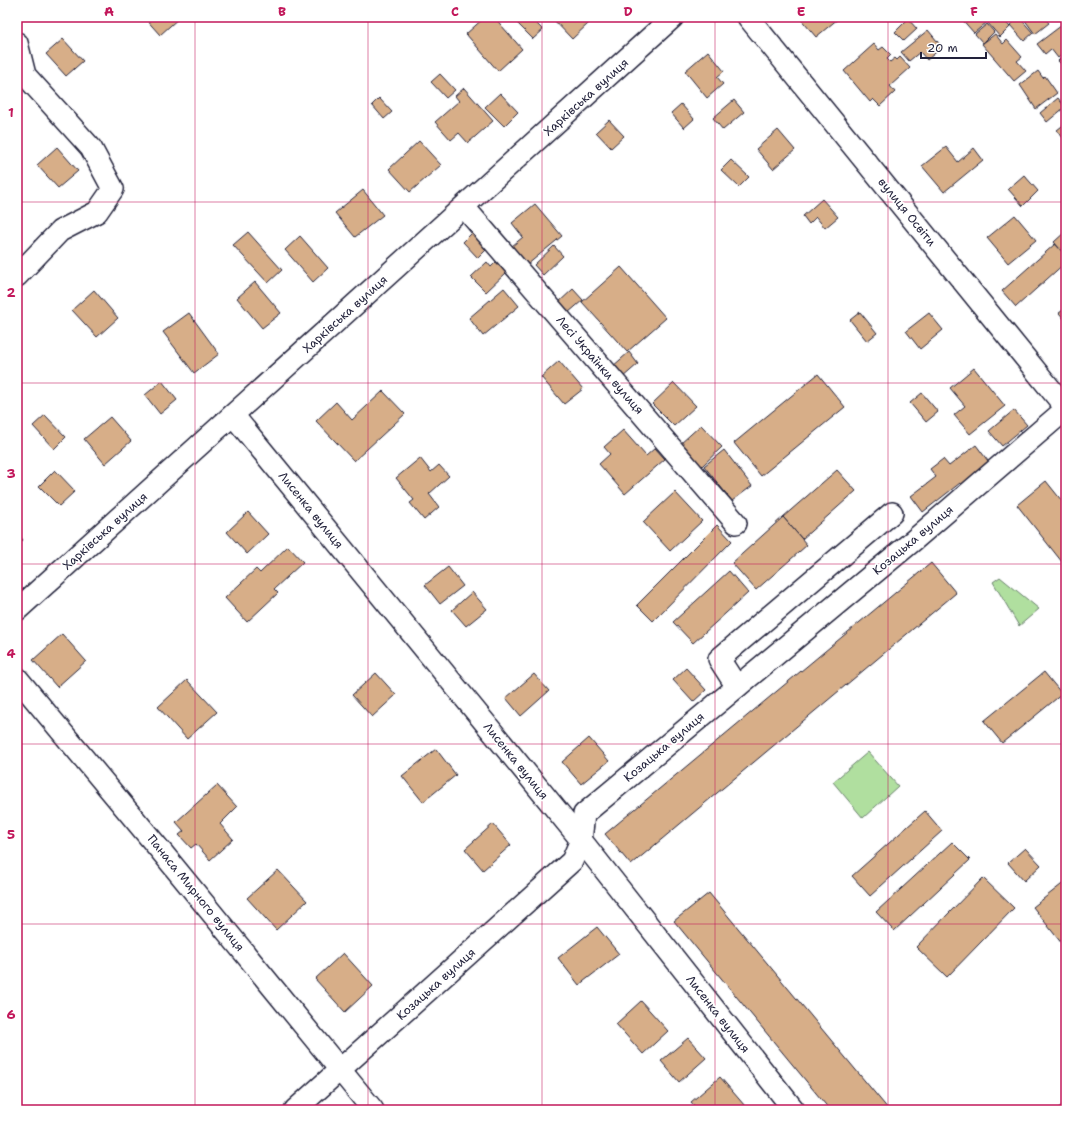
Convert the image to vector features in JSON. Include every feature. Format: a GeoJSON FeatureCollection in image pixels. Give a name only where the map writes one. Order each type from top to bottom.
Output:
{"type":"FeatureCollection","features":[{"type":"Feature","properties":{"kind":"street","name":"Харківська вулиця"},"geometry":{"type":"LineString","coordinates":[[17,610],[673,17]]}},
{"type":"Feature","properties":{"kind":"street","name":"вулиця Освіти"},"geometry":{"type":"LineString","coordinates":[[748,17],[1066,408]]}},
{"type":"Feature","properties":{"kind":"street"},"geometry":{"type":"LineString","coordinates":[[17,43],[25,75],[91,148],[113,189],[97,212],[60,231],[17,276]]}},
{"type":"Feature","properties":{"kind":"street","name":"Лесі Українки вулиця"},"geometry":{"type":"LineString","coordinates":[[464,207],[736,523]]}},
{"type":"Feature","properties":{"kind":"street","name":"Козацька вулиця"},"geometry":{"type":"LineString","coordinates":[[295,1110],[572,861],[581,840],[584,814],[914,540],[1066,408]]}},
{"type":"Feature","properties":{"kind":"street","name":"Лисенка вулиця"},"geometry":{"type":"LineString","coordinates":[[233,415],[581,840],[794,1110]]}},
{"type":"Feature","properties":{"kind":"street"},"geometry":{"type":"LineString","coordinates":[[737,687],[719,659],[892,513]]}},
{"type":"Feature","properties":{"kind":"street","name":"Панаса Мирного вулиця"},"geometry":{"type":"LineString","coordinates":[[17,678],[373,1110]]}},
{"type":"Feature","properties":{"kind":"green space"},"geometry":{"type":"Polygon","coordinates":[[[1000,577],[1039,609],[1019,626],[993,582],[1000,577]]]}},
{"type":"Feature","properties":{"kind":"green space"},"geometry":{"type":"Polygon","coordinates":[[[868,752],[898,786],[863,818],[833,782],[868,752]]]}},
{"type":"Feature","properties":{"kind":"building"},"geometry":{"type":"Polygon","coordinates":[[[144,17],[180,17],[160,35],[144,17]]]}},
{"type":"Feature","properties":{"kind":"building"},"geometry":{"type":"Polygon","coordinates":[[[485,17],[494,17],[522,49],[498,71],[466,34],[485,17]]]}},
{"type":"Feature","properties":{"kind":"building"},"geometry":{"type":"Polygon","coordinates":[[[511,17],[530,17],[543,30],[533,39],[511,17]]]}},
{"type":"Feature","properties":{"kind":"building"},"geometry":{"type":"Polygon","coordinates":[[[551,17],[583,17],[589,23],[572,39],[551,17]]]}},
{"type":"Feature","properties":{"kind":"building"},"geometry":{"type":"Polygon","coordinates":[[[799,17],[838,17],[839,18],[816,37],[799,17]]]}},
{"type":"Feature","properties":{"kind":"building"},"geometry":{"type":"Polygon","coordinates":[[[960,17],[1001,17],[1010,27],[1000,37],[987,22],[974,33],[960,17]]]}},
{"type":"Feature","properties":{"kind":"building"},"geometry":{"type":"Polygon","coordinates":[[[1019,17],[1033,33],[1024,41],[1010,25],[1019,17]]]}},
{"type":"Feature","properties":{"kind":"building"},"geometry":{"type":"Polygon","coordinates":[[[1027,17],[1044,17],[1049,23],[1035,34],[1024,19],[1027,17]]]}},
{"type":"Feature","properties":{"kind":"building"},"geometry":{"type":"Polygon","coordinates":[[[908,19],[917,29],[904,41],[895,32],[908,19]]]}},
{"type":"Feature","properties":{"kind":"building"},"geometry":{"type":"Polygon","coordinates":[[[1066,22],[1066,51],[1058,58],[1051,49],[1045,54],[1037,44],[1066,22]]]}},
{"type":"Feature","properties":{"kind":"building"},"geometry":{"type":"Polygon","coordinates":[[[987,24],[994,32],[983,43],[975,34],[987,24]]]}},
{"type":"Feature","properties":{"kind":"building"},"geometry":{"type":"Polygon","coordinates":[[[928,30],[942,47],[927,60],[920,52],[909,61],[901,52],[928,30]]]}},
{"type":"Feature","properties":{"kind":"building"},"geometry":{"type":"Polygon","coordinates":[[[995,34],[1003,44],[1007,40],[1022,57],[1017,61],[1026,71],[1014,81],[982,44],[995,34]]]}},
{"type":"Feature","properties":{"kind":"building"},"geometry":{"type":"Polygon","coordinates":[[[63,39],[83,61],[66,76],[46,54],[63,39]]]}},
{"type":"Feature","properties":{"kind":"building"},"geometry":{"type":"Polygon","coordinates":[[[874,44],[879,50],[883,47],[891,55],[887,59],[890,62],[895,58],[897,60],[900,57],[910,68],[890,86],[895,92],[880,106],[873,99],[870,102],[844,71],[874,44]]]}},
{"type":"Feature","properties":{"kind":"building"},"geometry":{"type":"Polygon","coordinates":[[[708,51],[724,71],[717,77],[723,84],[707,98],[685,71],[708,51]]]}},
{"type":"Feature","properties":{"kind":"building"},"geometry":{"type":"Polygon","coordinates":[[[1066,53],[1066,69],[1058,61],[1066,53]]]}},
{"type":"Feature","properties":{"kind":"building"},"geometry":{"type":"Polygon","coordinates":[[[1038,71],[1043,78],[1045,76],[1057,93],[1036,109],[1020,85],[1038,71]]]}},
{"type":"Feature","properties":{"kind":"building"},"geometry":{"type":"Polygon","coordinates":[[[440,74],[455,90],[446,98],[431,82],[440,74]]]}},
{"type":"Feature","properties":{"kind":"building"},"geometry":{"type":"Polygon","coordinates":[[[464,88],[493,121],[468,143],[459,133],[451,140],[435,122],[459,101],[455,96],[464,88]]]}},
{"type":"Feature","properties":{"kind":"building"},"geometry":{"type":"Polygon","coordinates":[[[500,93],[518,112],[504,126],[485,107],[500,93]]]}},
{"type":"Feature","properties":{"kind":"building"},"geometry":{"type":"Polygon","coordinates":[[[379,98],[392,112],[384,119],[372,105],[379,98]]]}},
{"type":"Feature","properties":{"kind":"building"},"geometry":{"type":"Polygon","coordinates":[[[1058,98],[1065,107],[1047,122],[1040,113],[1058,98]]]}},
{"type":"Feature","properties":{"kind":"building"},"geometry":{"type":"Polygon","coordinates":[[[734,100],[744,112],[723,130],[713,118],[734,100]]]}},
{"type":"Feature","properties":{"kind":"building"},"geometry":{"type":"Polygon","coordinates":[[[681,104],[694,119],[684,128],[671,113],[681,104]]]}},
{"type":"Feature","properties":{"kind":"building"},"geometry":{"type":"Polygon","coordinates":[[[609,120],[624,136],[611,148],[596,132],[609,120]]]}},
{"type":"Feature","properties":{"kind":"building"},"geometry":{"type":"Polygon","coordinates":[[[1066,123],[1066,136],[1063,138],[1057,130],[1066,123]]]}},
{"type":"Feature","properties":{"kind":"building"},"geometry":{"type":"Polygon","coordinates":[[[778,130],[795,150],[773,169],[756,149],[778,130]]]}},
{"type":"Feature","properties":{"kind":"building"},"geometry":{"type":"Polygon","coordinates":[[[419,141],[441,165],[410,192],[389,169],[419,141]]]}},
{"type":"Feature","properties":{"kind":"building"},"geometry":{"type":"Polygon","coordinates":[[[57,147],[78,171],[58,188],[37,165],[57,147]]]}},
{"type":"Feature","properties":{"kind":"building"},"geometry":{"type":"Polygon","coordinates":[[[946,147],[958,162],[974,148],[983,160],[944,192],[922,166],[946,147]]]}},
{"type":"Feature","properties":{"kind":"building"},"geometry":{"type":"Polygon","coordinates":[[[731,160],[749,177],[739,187],[721,170],[731,160]]]}},
{"type":"Feature","properties":{"kind":"building"},"geometry":{"type":"Polygon","coordinates":[[[1024,175],[1038,191],[1023,206],[1008,189],[1024,175]]]}},
{"type":"Feature","properties":{"kind":"building"},"geometry":{"type":"Polygon","coordinates":[[[363,190],[383,215],[355,237],[335,213],[363,190]]]}},
{"type":"Feature","properties":{"kind":"building"},"geometry":{"type":"Polygon","coordinates":[[[822,199],[838,217],[825,228],[816,217],[809,224],[803,216],[822,199]]]}},
{"type":"Feature","properties":{"kind":"building"},"geometry":{"type":"Polygon","coordinates":[[[535,204],[562,236],[527,265],[512,246],[523,237],[512,223],[535,204]]]}},
{"type":"Feature","properties":{"kind":"building"},"geometry":{"type":"Polygon","coordinates":[[[1015,215],[1036,240],[1008,263],[987,238],[1015,215]]]}},
{"type":"Feature","properties":{"kind":"building"},"geometry":{"type":"Polygon","coordinates":[[[474,231],[489,247],[478,258],[463,242],[474,231]]]}},
{"type":"Feature","properties":{"kind":"building"},"geometry":{"type":"Polygon","coordinates":[[[1066,231],[1066,256],[1054,242],[1066,231]]]}},
{"type":"Feature","properties":{"kind":"building"},"geometry":{"type":"Polygon","coordinates":[[[248,232],[282,270],[268,283],[233,245],[248,232]]]}},
{"type":"Feature","properties":{"kind":"building"},"geometry":{"type":"Polygon","coordinates":[[[300,236],[328,268],[313,282],[285,250],[300,236]]]}},
{"type":"Feature","properties":{"kind":"building"},"geometry":{"type":"Polygon","coordinates":[[[1055,244],[1066,256],[1066,262],[1016,307],[1002,291],[1055,244]]]}},
{"type":"Feature","properties":{"kind":"building"},"geometry":{"type":"Polygon","coordinates":[[[554,246],[563,256],[543,275],[534,265],[554,246]]]}},
{"type":"Feature","properties":{"kind":"building"},"geometry":{"type":"Polygon","coordinates":[[[487,262],[491,267],[496,262],[507,272],[486,292],[471,277],[487,262]]]}},
{"type":"Feature","properties":{"kind":"building"},"geometry":{"type":"Polygon","coordinates":[[[621,267],[666,318],[627,352],[582,302],[621,267]]]}},
{"type":"Feature","properties":{"kind":"building"},"geometry":{"type":"Polygon","coordinates":[[[255,282],[281,313],[262,328],[237,298],[255,282]]]}},
{"type":"Feature","properties":{"kind":"building"},"geometry":{"type":"Polygon","coordinates":[[[504,288],[519,306],[483,336],[469,318],[504,288]]]}},
{"type":"Feature","properties":{"kind":"building"},"geometry":{"type":"Polygon","coordinates":[[[573,289],[583,300],[568,313],[558,303],[573,289]]]}},
{"type":"Feature","properties":{"kind":"building"},"geometry":{"type":"Polygon","coordinates":[[[94,290],[118,318],[97,337],[72,310],[94,290]]]}},
{"type":"Feature","properties":{"kind":"building"},"geometry":{"type":"Polygon","coordinates":[[[1066,308],[1066,321],[1059,313],[1066,308]]]}},
{"type":"Feature","properties":{"kind":"building"},"geometry":{"type":"Polygon","coordinates":[[[860,312],[877,333],[867,341],[850,320],[860,312]]]}},
{"type":"Feature","properties":{"kind":"building"},"geometry":{"type":"Polygon","coordinates":[[[189,313],[219,354],[194,373],[163,332],[189,313]]]}},
{"type":"Feature","properties":{"kind":"building"},"geometry":{"type":"Polygon","coordinates":[[[929,313],[943,330],[920,349],[906,331],[929,313]]]}},
{"type":"Feature","properties":{"kind":"building"},"geometry":{"type":"Polygon","coordinates":[[[629,352],[638,364],[622,378],[612,367],[629,352]]]}},
{"type":"Feature","properties":{"kind":"building"},"geometry":{"type":"Polygon","coordinates":[[[559,361],[583,389],[564,404],[541,377],[559,361]]]}},
{"type":"Feature","properties":{"kind":"building"},"geometry":{"type":"Polygon","coordinates":[[[974,368],[1005,406],[970,434],[954,415],[965,406],[950,388],[974,368]]]}},
{"type":"Feature","properties":{"kind":"building"},"geometry":{"type":"Polygon","coordinates":[[[818,374],[845,407],[761,476],[734,443],[818,374]]]}},
{"type":"Feature","properties":{"kind":"building"},"geometry":{"type":"Polygon","coordinates":[[[162,381],[177,400],[160,414],[145,395],[162,381]]]}},
{"type":"Feature","properties":{"kind":"building"},"geometry":{"type":"Polygon","coordinates":[[[674,383],[696,406],[674,426],[652,404],[674,383]]]}},
{"type":"Feature","properties":{"kind":"building"},"geometry":{"type":"Polygon","coordinates":[[[383,391],[405,414],[354,461],[316,421],[336,402],[352,420],[383,391]]]}},
{"type":"Feature","properties":{"kind":"building"},"geometry":{"type":"Polygon","coordinates":[[[922,393],[938,412],[926,422],[910,403],[922,393]]]}},
{"type":"Feature","properties":{"kind":"building"},"geometry":{"type":"Polygon","coordinates":[[[1014,410],[1027,425],[1002,446],[989,431],[1014,410]]]}},
{"type":"Feature","properties":{"kind":"building"},"geometry":{"type":"Polygon","coordinates":[[[45,415],[66,437],[54,449],[33,426],[45,415]]]}},
{"type":"Feature","properties":{"kind":"building"},"geometry":{"type":"Polygon","coordinates":[[[110,417],[131,441],[105,464],[84,439],[110,417]]]}},
{"type":"Feature","properties":{"kind":"building"},"geometry":{"type":"Polygon","coordinates":[[[701,425],[722,447],[702,466],[680,444],[701,425]]]}},
{"type":"Feature","properties":{"kind":"building"},"geometry":{"type":"Polygon","coordinates":[[[623,430],[646,456],[655,448],[665,459],[625,494],[599,464],[610,454],[604,447],[623,430]]]}},
{"type":"Feature","properties":{"kind":"building"},"geometry":{"type":"Polygon","coordinates":[[[976,445],[991,465],[963,487],[960,483],[923,512],[911,496],[936,477],[930,469],[943,459],[949,466],[976,445]]]}},
{"type":"Feature","properties":{"kind":"building"},"geometry":{"type":"Polygon","coordinates":[[[724,450],[752,486],[732,501],[704,466],[724,450]]]}},
{"type":"Feature","properties":{"kind":"building"},"geometry":{"type":"Polygon","coordinates":[[[420,458],[431,472],[439,465],[449,476],[429,494],[439,507],[424,520],[410,503],[414,500],[396,478],[420,458]]]}},
{"type":"Feature","properties":{"kind":"building"},"geometry":{"type":"Polygon","coordinates":[[[55,470],[75,491],[59,506],[39,486],[55,470]]]}},
{"type":"Feature","properties":{"kind":"building"},"geometry":{"type":"Polygon","coordinates":[[[837,470],[856,491],[802,539],[783,517],[837,470]]]}},
{"type":"Feature","properties":{"kind":"building"},"geometry":{"type":"Polygon","coordinates":[[[1046,481],[1066,506],[1066,567],[1017,505],[1046,481]]]}},
{"type":"Feature","properties":{"kind":"building"},"geometry":{"type":"Polygon","coordinates":[[[675,492],[702,521],[670,551],[643,522],[675,492]]]}},
{"type":"Feature","properties":{"kind":"building"},"geometry":{"type":"Polygon","coordinates":[[[248,512],[268,534],[247,554],[227,532],[248,512]]]}},
{"type":"Feature","properties":{"kind":"building"},"geometry":{"type":"Polygon","coordinates":[[[783,517],[807,545],[756,590],[732,563],[783,517]]]}},
{"type":"Feature","properties":{"kind":"building"},"geometry":{"type":"Polygon","coordinates":[[[717,525],[732,541],[653,621],[637,605],[717,525]]]}},
{"type":"Feature","properties":{"kind":"building"},"geometry":{"type":"Polygon","coordinates":[[[17,533],[23,540],[17,546],[17,533]]]}},
{"type":"Feature","properties":{"kind":"building"},"geometry":{"type":"Polygon","coordinates":[[[288,546],[303,562],[274,589],[278,593],[247,622],[225,598],[256,569],[260,573],[288,546]]]}},
{"type":"Feature","properties":{"kind":"building"},"geometry":{"type":"Polygon","coordinates":[[[931,563],[956,593],[631,865],[605,834],[931,563]]]}},
{"type":"Feature","properties":{"kind":"building"},"geometry":{"type":"Polygon","coordinates":[[[448,567],[463,586],[440,604],[425,585],[448,567]]]}},
{"type":"Feature","properties":{"kind":"building"},"geometry":{"type":"Polygon","coordinates":[[[729,571],[748,593],[693,643],[673,622],[729,571]]]}},
{"type":"Feature","properties":{"kind":"building"},"geometry":{"type":"Polygon","coordinates":[[[472,592],[487,609],[466,626],[452,610],[472,592]]]}},
{"type":"Feature","properties":{"kind":"building"},"geometry":{"type":"Polygon","coordinates":[[[62,634],[86,661],[57,687],[33,660],[62,634]]]}},
{"type":"Feature","properties":{"kind":"building"},"geometry":{"type":"Polygon","coordinates":[[[686,668],[706,690],[693,702],[673,680],[686,668]]]}},
{"type":"Feature","properties":{"kind":"building"},"geometry":{"type":"Polygon","coordinates":[[[1044,672],[1062,694],[1002,743],[984,721],[1044,672]]]}},
{"type":"Feature","properties":{"kind":"building"},"geometry":{"type":"Polygon","coordinates":[[[376,673],[396,695],[372,717],[352,695],[376,673]]]}},
{"type":"Feature","properties":{"kind":"building"},"geometry":{"type":"Polygon","coordinates":[[[534,674],[549,691],[521,716],[506,698],[534,674]]]}},
{"type":"Feature","properties":{"kind":"building"},"geometry":{"type":"Polygon","coordinates":[[[187,680],[217,712],[187,739],[158,707],[187,680]]]}},
{"type":"Feature","properties":{"kind":"building"},"geometry":{"type":"Polygon","coordinates":[[[589,738],[609,761],[581,784],[562,762],[589,738]]]}},
{"type":"Feature","properties":{"kind":"building"},"geometry":{"type":"Polygon","coordinates":[[[436,749],[456,775],[423,802],[402,776],[436,749]]]}},
{"type":"Feature","properties":{"kind":"building"},"geometry":{"type":"Polygon","coordinates":[[[217,785],[237,807],[220,824],[233,839],[210,860],[196,844],[191,848],[179,835],[184,831],[176,822],[217,785]]]}},
{"type":"Feature","properties":{"kind":"building"},"geometry":{"type":"Polygon","coordinates":[[[925,811],[942,831],[870,896],[852,876],[925,811]]]}},
{"type":"Feature","properties":{"kind":"building"},"geometry":{"type":"Polygon","coordinates":[[[493,824],[511,845],[483,870],[465,849],[493,824]]]}},
{"type":"Feature","properties":{"kind":"building"},"geometry":{"type":"Polygon","coordinates":[[[952,842],[970,860],[894,931],[876,912],[952,842]]]}},
{"type":"Feature","properties":{"kind":"building"},"geometry":{"type":"Polygon","coordinates":[[[1025,848],[1041,865],[1024,881],[1008,863],[1025,848]]]}},
{"type":"Feature","properties":{"kind":"building"},"geometry":{"type":"Polygon","coordinates":[[[278,870],[307,901],[276,930],[247,898],[278,870]]]}},
{"type":"Feature","properties":{"kind":"building"},"geometry":{"type":"Polygon","coordinates":[[[983,878],[1014,908],[947,977],[916,947],[983,878]]]}},
{"type":"Feature","properties":{"kind":"building"},"geometry":{"type":"Polygon","coordinates":[[[1066,881],[1066,949],[1033,907],[1066,881]]]}},
{"type":"Feature","properties":{"kind":"building"},"geometry":{"type":"Polygon","coordinates":[[[709,893],[889,1110],[830,1110],[674,921],[709,893]]]}},
{"type":"Feature","properties":{"kind":"building"},"geometry":{"type":"Polygon","coordinates":[[[597,927],[619,954],[579,985],[558,958],[597,927]]]}},
{"type":"Feature","properties":{"kind":"building"},"geometry":{"type":"Polygon","coordinates":[[[343,953],[373,986],[345,1012],[315,979],[343,953]]]}},
{"type":"Feature","properties":{"kind":"building"},"geometry":{"type":"Polygon","coordinates":[[[641,1001],[668,1031],[643,1054],[616,1024],[641,1001]]]}},
{"type":"Feature","properties":{"kind":"building"},"geometry":{"type":"Polygon","coordinates":[[[688,1038],[706,1058],[679,1082],[661,1061],[688,1038]]]}},
{"type":"Feature","properties":{"kind":"building"},"geometry":{"type":"Polygon","coordinates":[[[720,1077],[745,1106],[739,1110],[698,1110],[691,1102],[720,1077]]]}},
{"type":"Feature","properties":{"kind":"building"},"geometry":{"type":"Polygon","coordinates":[[[1066,1102],[1066,1110],[1056,1110],[1066,1102]]]}}]}
